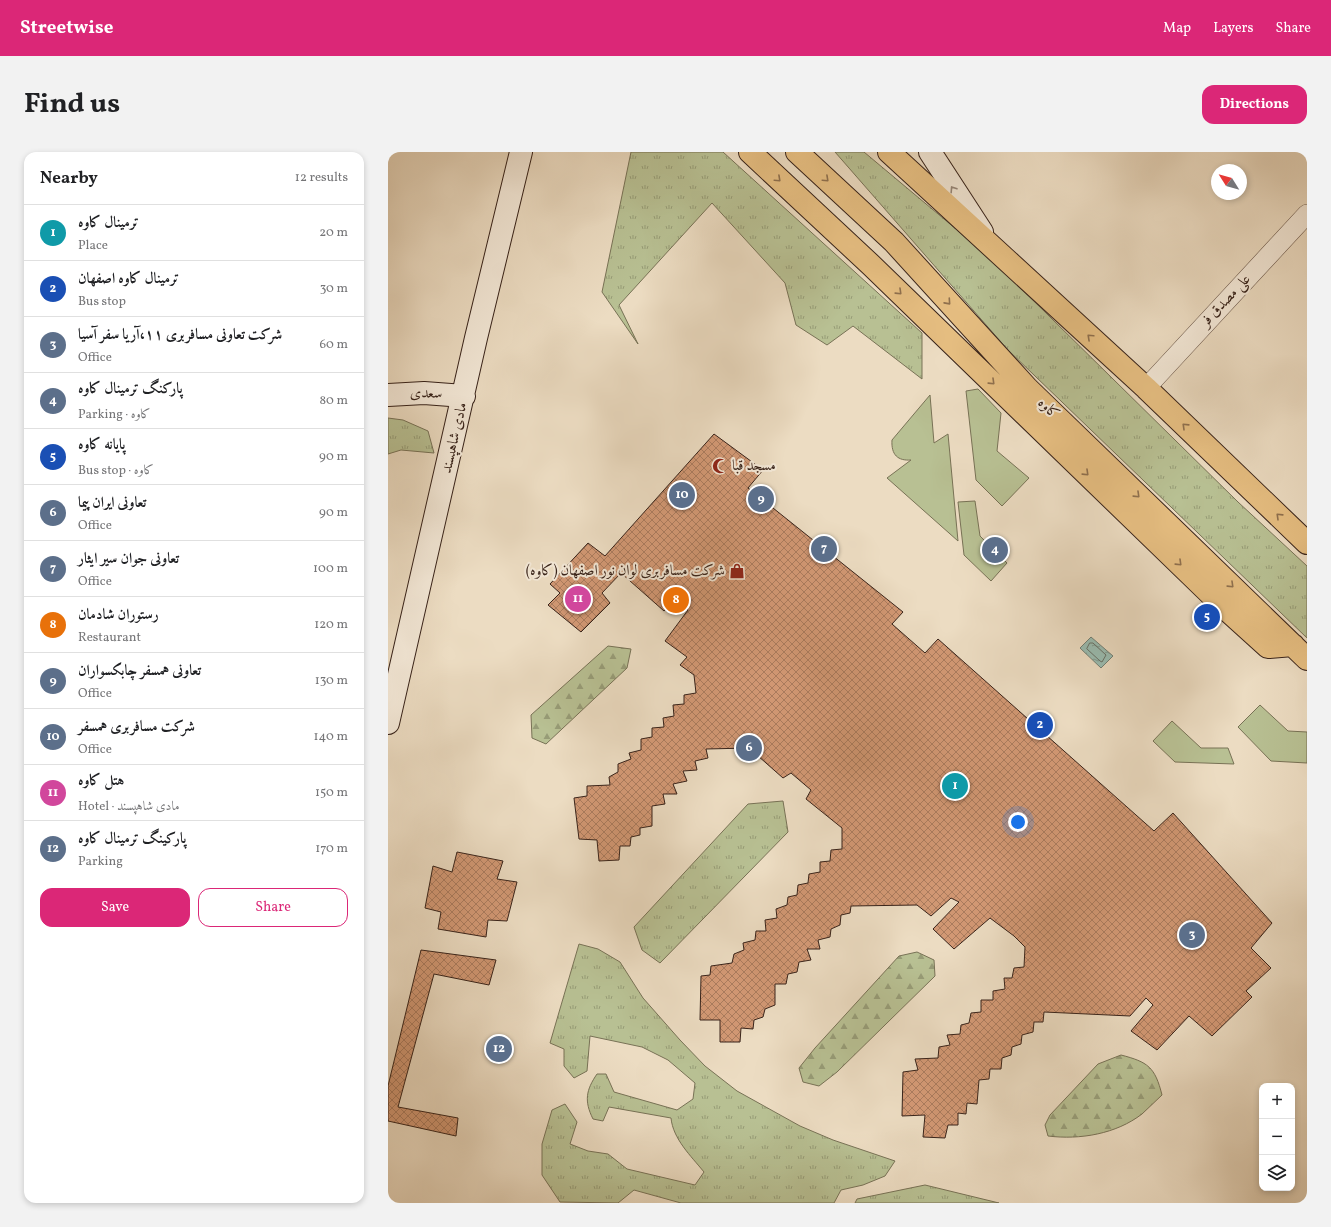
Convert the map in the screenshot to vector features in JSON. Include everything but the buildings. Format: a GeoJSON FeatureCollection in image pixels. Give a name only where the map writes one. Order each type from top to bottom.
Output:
{"type":"FeatureCollection","features":[{"type":"Feature","properties":{"kind":"main road"},"geometry":{"type":"LineString","coordinates":[[750,152],[871,265],[1268,648],[1300,652]]}},
{"type":"Feature","properties":{"kind":"main road","name":"کاوه"},"geometry":{"type":"LineString","coordinates":[[797,152],[894,242],[1027,388],[1300,652]]}},
{"type":"Feature","properties":{"kind":"main road"},"geometry":{"type":"LineString","coordinates":[[889,152],[1146,388],[1307,543]]}},
{"type":"Feature","properties":{"kind":"main road"},"geometry":{"type":"LineString","coordinates":[[899,152],[918,178]]}},
{"type":"Feature","properties":{"kind":"street","name":"مادی شاهپسند"},"geometry":{"type":"LineString","coordinates":[[388,723],[521,152]]}},
{"type":"Feature","properties":{"kind":"street"},"geometry":{"type":"LineString","coordinates":[[930,152],[990,245]]}},
{"type":"Feature","properties":{"kind":"street","name":"علی مصدق فر"},"geometry":{"type":"LineString","coordinates":[[1146,388],[1307,214]]}},
{"type":"Feature","properties":{"kind":"street","name":"سعدی"},"geometry":{"type":"LineString","coordinates":[[388,395],[424,393],[464,396]]}},
{"type":"Feature","properties":{"kind":"green space"},"geometry":{"type":"Polygon","coordinates":[[[631,152],[723,152],[922,333],[922,379],[853,326],[827,345],[796,325],[785,283],[712,203],[619,305],[638,344],[602,292],[631,152]]]}},
{"type":"Feature","properties":{"kind":"green space"},"geometry":{"type":"Polygon","coordinates":[[[835,152],[864,152],[987,255],[1238,502],[1307,566],[1307,638],[1008,350],[835,152]]]}},
{"type":"Feature","properties":{"kind":"green space"},"geometry":{"type":"Polygon","coordinates":[[[978,389],[1001,413],[997,451],[1029,478],[1002,506],[976,480],[966,391],[978,389]]]}},
{"type":"Feature","properties":{"kind":"green space"},"geometry":{"type":"Polygon","coordinates":[[[930,395],[934,443],[948,434],[958,541],[887,478],[911,460],[902,459],[896,456],[893,450],[892,440],[930,395]]]}},
{"type":"Feature","properties":{"kind":"green space"},"geometry":{"type":"Polygon","coordinates":[[[388,418],[403,420],[428,431],[434,453],[401,450],[388,454],[388,418]]]}},
{"type":"Feature","properties":{"kind":"green space"},"geometry":{"type":"Polygon","coordinates":[[[975,501],[980,536],[1007,563],[991,581],[964,555],[958,502],[975,501]]]}},
{"type":"Feature","properties":{"kind":"green space"},"geometry":{"type":"Polygon","coordinates":[[[608,646],[631,649],[627,668],[546,744],[532,738],[531,715],[608,646]]]}},
{"type":"Feature","properties":{"kind":"green space"},"geometry":{"type":"Polygon","coordinates":[[[1260,705],[1288,731],[1307,732],[1307,763],[1271,761],[1238,727],[1260,705]]]}},
{"type":"Feature","properties":{"kind":"green space"},"geometry":{"type":"Polygon","coordinates":[[[1172,721],[1201,748],[1228,748],[1234,764],[1175,762],[1153,741],[1172,721]]]}},
{"type":"Feature","properties":{"kind":"green space"},"geometry":{"type":"Polygon","coordinates":[[[783,801],[788,832],[660,963],[642,950],[634,927],[748,804],[783,801]]]}},
{"type":"Feature","properties":{"kind":"green space"},"geometry":{"type":"Polygon","coordinates":[[[579,944],[598,949],[620,962],[643,998],[680,1040],[705,1066],[737,1091],[800,1126],[833,1140],[895,1161],[885,1176],[863,1185],[841,1190],[834,1203],[681,1203],[634,1190],[618,1203],[560,1202],[542,1175],[542,1144],[552,1110],[565,1104],[577,1122],[570,1144],[588,1151],[608,1154],[627,1169],[695,1185],[704,1172],[679,1140],[672,1126],[671,1118],[609,1107],[603,1121],[593,1119],[588,1107],[587,1101],[590,1085],[597,1074],[606,1074],[614,1092],[677,1110],[693,1099],[695,1083],[668,1060],[642,1047],[590,1036],[587,1071],[574,1078],[564,1066],[564,1049],[550,1043],[579,944]]]}},
{"type":"Feature","properties":{"kind":"green space"},"geometry":{"type":"Polygon","coordinates":[[[917,952],[934,960],[935,976],[837,1072],[819,1086],[803,1082],[799,1068],[815,1048],[899,956],[917,952]]]}},
{"type":"Feature","properties":{"kind":"green space"},"geometry":{"type":"Polygon","coordinates":[[[1121,1055],[1138,1060],[1149,1067],[1156,1078],[1162,1095],[1142,1114],[1132,1121],[1109,1131],[1073,1137],[1048,1136],[1045,1125],[1050,1115],[1098,1064],[1121,1055]]]}},
{"type":"Feature","properties":{"kind":"green space"},"geometry":{"type":"Polygon","coordinates":[[[925,1185],[999,1203],[855,1203],[857,1199],[925,1185]]]}},
{"type":"Feature","properties":{"kind":"water"},"geometry":{"type":"Polygon","coordinates":[[[1091,637],[1113,656],[1101,668],[1080,648],[1091,637]]]}},
{"type":"Feature","properties":{"kind":"place","name":"مسجد قبا"},"geometry":{"type":"Point","coordinates":[720,466]}},
{"type":"Feature","properties":{"kind":"place","name":"شرکت مسافربری همسفر"},"geometry":{"type":"Point","coordinates":[682,495]}},
{"type":"Feature","properties":{"kind":"place","name":"تعاونی همسفر چابکسواران"},"geometry":{"type":"Point","coordinates":[761,499]}},
{"type":"Feature","properties":{"kind":"place","name":"تعاونی جوان سیر ایثار"},"geometry":{"type":"Point","coordinates":[824,549]}},
{"type":"Feature","properties":{"kind":"place","name":"پارکنگ ترمینال کاوه"},"geometry":{"type":"Point","coordinates":[995,550]}},
{"type":"Feature","properties":{"kind":"place","name":"شرکت مسافربری لوان نور اصفهان (کاوه)"},"geometry":{"type":"Point","coordinates":[737,571]}},
{"type":"Feature","properties":{"kind":"place","name":"هتل کاوه"},"geometry":{"type":"Point","coordinates":[578,599]}},
{"type":"Feature","properties":{"kind":"place","name":"رستوران شادمان"},"geometry":{"type":"Point","coordinates":[676,600]}},
{"type":"Feature","properties":{"kind":"place","name":"پایانه کاوه"},"geometry":{"type":"Point","coordinates":[1207,617]}},
{"type":"Feature","properties":{"kind":"place","name":"ترمینال کاوه اصفهان"},"geometry":{"type":"Point","coordinates":[1040,725]}},
{"type":"Feature","properties":{"kind":"place","name":"تعاونی ایران پیما"},"geometry":{"type":"Point","coordinates":[749,748]}},
{"type":"Feature","properties":{"kind":"place","name":"ترمینال کاوه"},"geometry":{"type":"Point","coordinates":[955,786]}},
{"type":"Feature","properties":{"kind":"place","name":"شرکت تعاونی مسافربری ۱۱،آریا سفر آسیا"},"geometry":{"type":"Point","coordinates":[1192,935]}},
{"type":"Feature","properties":{"kind":"place","name":"پارکینگ ترمینال کاوه"},"geometry":{"type":"Point","coordinates":[499,1049]}}]}
